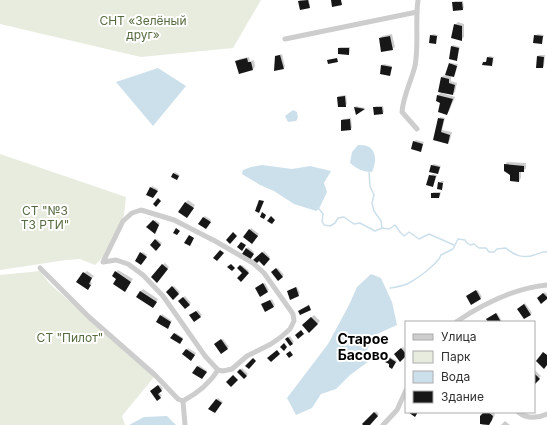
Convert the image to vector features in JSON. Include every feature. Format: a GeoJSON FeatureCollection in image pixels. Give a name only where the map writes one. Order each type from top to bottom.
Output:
{"type":"FeatureCollection","features":[{"type":"Feature","properties":{"kind":"street"},"geometry":{"type":"LineString","coordinates":[[417,129],[402,112],[402,101],[415,66],[416,12],[418,0]]}},
{"type":"Feature","properties":{"kind":"street"},"geometry":{"type":"LineString","coordinates":[[285,39],[416,12]]}},
{"type":"Feature","properties":{"kind":"street"},"geometry":{"type":"LineString","coordinates":[[141,210],[174,220],[253,263],[264,273],[293,314],[294,321],[290,329],[281,337],[271,344],[247,356],[232,369],[223,371],[218,370],[204,356],[163,296],[143,275],[128,264],[116,260],[104,262],[123,221],[132,213],[141,210]]}},
{"type":"Feature","properties":{"kind":"street"},"geometry":{"type":"LineString","coordinates":[[40,268],[89,317],[155,375],[174,396],[183,401]]}},
{"type":"Feature","properties":{"kind":"street"},"geometry":{"type":"LineString","coordinates":[[458,321],[498,299],[530,287],[547,285]]}},
{"type":"Feature","properties":{"kind":"street"},"geometry":{"type":"LineString","coordinates":[[183,401],[194,395],[213,377],[218,370]]}},
{"type":"Feature","properties":{"kind":"street"},"geometry":{"type":"LineString","coordinates":[[383,425],[397,410],[405,392]]}},
{"type":"Feature","properties":{"kind":"street"},"geometry":{"type":"LineString","coordinates":[[183,401],[185,425]]}},
{"type":"Feature","properties":{"kind":"street"},"geometry":{"type":"LineString","coordinates":[[519,413],[525,417],[533,418],[547,414]]}},
{"type":"Feature","properties":{"kind":"green space","name":"СНТ «Зелёный друг»"},"geometry":{"type":"Polygon","coordinates":[[[0,0],[261,0],[233,48],[141,57],[0,24],[0,0]]]}},
{"type":"Feature","properties":{"kind":"green space","name":"СТ \"№3 ТЗ РТИ\""},"geometry":{"type":"Polygon","coordinates":[[[0,154],[126,197],[124,215],[104,256],[95,265],[80,259],[0,270],[0,154]]]}},
{"type":"Feature","properties":{"kind":"green space","name":"СТ \"Пилот\""},"geometry":{"type":"Polygon","coordinates":[[[40,271],[49,283],[154,377],[122,416],[125,425],[0,425],[0,275],[40,271]]]}},
{"type":"Feature","properties":{"kind":"water"},"geometry":{"type":"Polygon","coordinates":[[[158,68],[186,86],[153,126],[116,82],[158,68]]]}},
{"type":"Feature","properties":{"kind":"water"},"geometry":{"type":"Polygon","coordinates":[[[293,110],[297,112],[298,118],[296,121],[288,122],[285,116],[293,110]]]}},
{"type":"Feature","properties":{"kind":"water"},"geometry":{"type":"Polygon","coordinates":[[[358,145],[364,145],[372,149],[375,162],[372,172],[360,170],[350,163],[352,152],[358,145]]]}},
{"type":"Feature","properties":{"kind":"water"},"geometry":{"type":"Polygon","coordinates":[[[262,165],[292,169],[310,166],[331,171],[324,183],[327,192],[319,209],[316,211],[294,204],[274,191],[260,185],[242,174],[243,170],[262,165]]]}},
{"type":"Feature","properties":{"kind":"water"},"geometry":{"type":"Polygon","coordinates":[[[371,274],[381,278],[392,302],[397,325],[375,335],[367,350],[372,359],[350,375],[336,389],[321,394],[312,408],[296,415],[287,398],[328,344],[357,287],[371,274]]]}},
{"type":"Feature","properties":{"kind":"water"},"geometry":{"type":"Polygon","coordinates":[[[167,416],[176,425],[129,425],[144,417],[167,416]]]}},
{"type":"Feature","properties":{"kind":"building"},"geometry":{"type":"Polygon","coordinates":[[[308,0],[310,8],[300,10],[298,1],[308,0]]]}},
{"type":"Feature","properties":{"kind":"building"},"geometry":{"type":"Polygon","coordinates":[[[331,0],[341,0],[342,5],[332,7],[331,0]]]}},
{"type":"Feature","properties":{"kind":"building"},"geometry":{"type":"Polygon","coordinates":[[[452,2],[462,2],[463,10],[453,11],[452,2]]]}},
{"type":"Feature","properties":{"kind":"building"},"geometry":{"type":"Polygon","coordinates":[[[454,24],[462,26],[462,41],[451,38],[454,24]]]}},
{"type":"Feature","properties":{"kind":"building"},"geometry":{"type":"Polygon","coordinates":[[[430,35],[437,36],[436,44],[429,43],[430,35]]]}},
{"type":"Feature","properties":{"kind":"building"},"geometry":{"type":"Polygon","coordinates":[[[534,35],[543,36],[542,44],[533,43],[534,35]]]}},
{"type":"Feature","properties":{"kind":"building"},"geometry":{"type":"Polygon","coordinates":[[[390,36],[393,50],[381,52],[379,38],[390,36]]]}},
{"type":"Feature","properties":{"kind":"building"},"geometry":{"type":"Polygon","coordinates":[[[451,46],[459,48],[457,61],[449,59],[451,46]]]}},
{"type":"Feature","properties":{"kind":"building"},"geometry":{"type":"Polygon","coordinates":[[[338,48],[349,48],[349,55],[338,54],[338,48]]]}},
{"type":"Feature","properties":{"kind":"building"},"geometry":{"type":"Polygon","coordinates":[[[280,55],[284,69],[274,71],[275,56],[280,55]]]}},
{"type":"Feature","properties":{"kind":"building"},"geometry":{"type":"Polygon","coordinates":[[[537,56],[544,57],[543,68],[536,68],[537,56]]]}},
{"type":"Feature","properties":{"kind":"building"},"geometry":{"type":"Polygon","coordinates":[[[487,57],[493,58],[492,66],[482,65],[483,62],[486,62],[487,57]]]}},
{"type":"Feature","properties":{"kind":"building"},"geometry":{"type":"Polygon","coordinates":[[[247,58],[248,62],[251,62],[253,70],[239,74],[235,61],[247,58]]]}},
{"type":"Feature","properties":{"kind":"building"},"geometry":{"type":"Polygon","coordinates":[[[337,58],[338,62],[328,64],[327,60],[337,58]]]}},
{"type":"Feature","properties":{"kind":"building"},"geometry":{"type":"Polygon","coordinates":[[[449,63],[457,66],[454,77],[445,75],[449,63]]]}},
{"type":"Feature","properties":{"kind":"building"},"geometry":{"type":"Polygon","coordinates":[[[381,65],[392,67],[390,76],[380,74],[381,65]]]}},
{"type":"Feature","properties":{"kind":"building"},"geometry":{"type":"Polygon","coordinates":[[[441,77],[449,79],[449,83],[455,85],[453,95],[438,92],[441,77]]]}},
{"type":"Feature","properties":{"kind":"building"},"geometry":{"type":"Polygon","coordinates":[[[437,95],[453,99],[447,115],[438,112],[440,103],[436,101],[437,95]]]}},
{"type":"Feature","properties":{"kind":"building"},"geometry":{"type":"Polygon","coordinates":[[[345,96],[346,107],[338,107],[337,97],[345,96]]]}},
{"type":"Feature","properties":{"kind":"building"},"geometry":{"type":"Polygon","coordinates":[[[354,107],[365,109],[356,115],[354,107]]]}},
{"type":"Feature","properties":{"kind":"building"},"geometry":{"type":"Polygon","coordinates":[[[373,107],[382,107],[383,114],[374,115],[373,107]]]}},
{"type":"Feature","properties":{"kind":"building"},"geometry":{"type":"Polygon","coordinates":[[[438,118],[444,119],[441,132],[450,135],[448,144],[433,140],[438,118]]]}},
{"type":"Feature","properties":{"kind":"building"},"geometry":{"type":"Polygon","coordinates":[[[350,119],[351,130],[341,131],[341,120],[350,119]]]}},
{"type":"Feature","properties":{"kind":"building"},"geometry":{"type":"Polygon","coordinates":[[[413,141],[423,144],[421,152],[411,149],[413,141]]]}},
{"type":"Feature","properties":{"kind":"building"},"geometry":{"type":"Polygon","coordinates":[[[504,164],[524,166],[524,172],[519,172],[519,182],[510,181],[510,175],[504,171],[504,164]]]}},
{"type":"Feature","properties":{"kind":"building"},"geometry":{"type":"Polygon","coordinates":[[[431,165],[440,167],[438,174],[429,172],[431,165]]]}},
{"type":"Feature","properties":{"kind":"building"},"geometry":{"type":"Polygon","coordinates":[[[173,173],[179,176],[177,180],[171,177],[173,173]]]}},
{"type":"Feature","properties":{"kind":"building"},"geometry":{"type":"Polygon","coordinates":[[[429,175],[436,176],[433,187],[426,185],[429,175]]]}},
{"type":"Feature","properties":{"kind":"building"},"geometry":{"type":"Polygon","coordinates":[[[438,182],[443,183],[442,190],[437,189],[438,182]]]}},
{"type":"Feature","properties":{"kind":"building"},"geometry":{"type":"Polygon","coordinates":[[[150,187],[158,191],[153,198],[146,195],[150,187]]]}},
{"type":"Feature","properties":{"kind":"building"},"geometry":{"type":"Polygon","coordinates":[[[431,193],[440,193],[439,198],[431,198],[431,193]]]}},
{"type":"Feature","properties":{"kind":"building"},"geometry":{"type":"Polygon","coordinates":[[[158,198],[161,201],[156,207],[153,204],[158,198]]]}},
{"type":"Feature","properties":{"kind":"building"},"geometry":{"type":"Polygon","coordinates":[[[259,200],[264,201],[259,213],[255,211],[259,200]]]}},
{"type":"Feature","properties":{"kind":"building"},"geometry":{"type":"Polygon","coordinates":[[[185,202],[194,208],[187,218],[178,212],[185,202]]]}},
{"type":"Feature","properties":{"kind":"building"},"geometry":{"type":"Polygon","coordinates":[[[262,212],[266,215],[264,219],[260,217],[262,212]]]}},
{"type":"Feature","properties":{"kind":"building"},"geometry":{"type":"Polygon","coordinates":[[[271,216],[275,220],[272,224],[267,221],[271,216]]]}},
{"type":"Feature","properties":{"kind":"building"},"geometry":{"type":"Polygon","coordinates":[[[203,217],[211,222],[206,229],[198,224],[203,217]]]}},
{"type":"Feature","properties":{"kind":"building"},"geometry":{"type":"Polygon","coordinates":[[[153,220],[159,225],[155,234],[146,227],[153,220]]]}},
{"type":"Feature","properties":{"kind":"building"},"geometry":{"type":"Polygon","coordinates":[[[176,228],[180,231],[177,235],[173,233],[176,228]]]}},
{"type":"Feature","properties":{"kind":"building"},"geometry":{"type":"Polygon","coordinates":[[[249,229],[258,236],[252,244],[243,237],[249,229]]]}},
{"type":"Feature","properties":{"kind":"building"},"geometry":{"type":"Polygon","coordinates":[[[233,232],[237,236],[230,244],[226,240],[233,232]]]}},
{"type":"Feature","properties":{"kind":"building"},"geometry":{"type":"Polygon","coordinates":[[[189,235],[194,238],[190,246],[184,243],[189,235]]]}},
{"type":"Feature","properties":{"kind":"building"},"geometry":{"type":"Polygon","coordinates":[[[155,239],[161,245],[156,251],[150,245],[155,239]]]}},
{"type":"Feature","properties":{"kind":"building"},"geometry":{"type":"Polygon","coordinates":[[[241,242],[246,245],[242,251],[237,247],[241,242]]]}},
{"type":"Feature","properties":{"kind":"building"},"geometry":{"type":"Polygon","coordinates":[[[246,248],[254,254],[250,260],[242,254],[246,248]]]}},
{"type":"Feature","properties":{"kind":"building"},"geometry":{"type":"Polygon","coordinates":[[[220,250],[224,253],[217,261],[213,258],[220,250]]]}},
{"type":"Feature","properties":{"kind":"building"},"geometry":{"type":"Polygon","coordinates":[[[140,252],[147,257],[141,265],[135,261],[140,252]]]}},
{"type":"Feature","properties":{"kind":"building"},"geometry":{"type":"Polygon","coordinates":[[[262,252],[270,259],[264,266],[259,261],[257,263],[253,260],[262,252]]]}},
{"type":"Feature","properties":{"kind":"building"},"geometry":{"type":"Polygon","coordinates":[[[162,264],[168,269],[157,283],[151,277],[162,264]]]}},
{"type":"Feature","properties":{"kind":"building"},"geometry":{"type":"Polygon","coordinates":[[[231,264],[235,268],[232,271],[227,267],[231,264]]]}},
{"type":"Feature","properties":{"kind":"building"},"geometry":{"type":"Polygon","coordinates":[[[240,265],[249,273],[241,282],[237,278],[242,273],[237,268],[240,265]]]}},
{"type":"Feature","properties":{"kind":"building"},"geometry":{"type":"Polygon","coordinates":[[[276,268],[283,277],[278,281],[271,272],[276,268]]]}},
{"type":"Feature","properties":{"kind":"building"},"geometry":{"type":"Polygon","coordinates":[[[115,271],[131,282],[125,292],[113,284],[116,279],[112,276],[115,271]]]}},
{"type":"Feature","properties":{"kind":"building"},"geometry":{"type":"Polygon","coordinates":[[[83,272],[92,278],[89,284],[91,285],[88,290],[76,282],[83,272]]]}},
{"type":"Feature","properties":{"kind":"building"},"geometry":{"type":"Polygon","coordinates":[[[263,283],[268,292],[260,297],[255,288],[263,283]]]}},
{"type":"Feature","properties":{"kind":"building"},"geometry":{"type":"Polygon","coordinates":[[[172,286],[179,294],[173,300],[166,292],[172,286]]]}},
{"type":"Feature","properties":{"kind":"building"},"geometry":{"type":"Polygon","coordinates":[[[296,287],[299,296],[290,300],[287,291],[296,287]]]}},
{"type":"Feature","properties":{"kind":"building"},"geometry":{"type":"Polygon","coordinates":[[[476,290],[481,299],[471,305],[466,296],[476,290]]]}},
{"type":"Feature","properties":{"kind":"building"},"geometry":{"type":"Polygon","coordinates":[[[140,291],[157,302],[153,308],[136,297],[140,291]]]}},
{"type":"Feature","properties":{"kind":"building"},"geometry":{"type":"Polygon","coordinates":[[[543,293],[547,299],[541,304],[537,298],[543,293]]]}},
{"type":"Feature","properties":{"kind":"building"},"geometry":{"type":"Polygon","coordinates":[[[183,297],[190,305],[185,309],[178,301],[183,297]]]}},
{"type":"Feature","properties":{"kind":"building"},"geometry":{"type":"Polygon","coordinates":[[[270,300],[274,307],[265,312],[261,304],[270,300]]]}},
{"type":"Feature","properties":{"kind":"building"},"geometry":{"type":"Polygon","coordinates":[[[524,304],[531,315],[524,319],[517,309],[524,304]]]}},
{"type":"Feature","properties":{"kind":"building"},"geometry":{"type":"Polygon","coordinates":[[[309,305],[311,310],[300,315],[298,311],[309,305]]]}},
{"type":"Feature","properties":{"kind":"building"},"geometry":{"type":"Polygon","coordinates":[[[196,311],[201,317],[194,322],[189,315],[196,311]]]}},
{"type":"Feature","properties":{"kind":"building"},"geometry":{"type":"Polygon","coordinates":[[[496,313],[500,321],[487,321],[486,319],[496,313]]]}},
{"type":"Feature","properties":{"kind":"building"},"geometry":{"type":"Polygon","coordinates":[[[160,315],[171,322],[168,329],[156,322],[160,315]]]}},
{"type":"Feature","properties":{"kind":"building"},"geometry":{"type":"Polygon","coordinates":[[[311,317],[318,324],[309,333],[302,325],[311,317]]]}},
{"type":"Feature","properties":{"kind":"building"},"geometry":{"type":"Polygon","coordinates":[[[301,330],[304,334],[298,339],[295,335],[301,330]]]}},
{"type":"Feature","properties":{"kind":"building"},"geometry":{"type":"Polygon","coordinates":[[[174,333],[183,339],[180,344],[170,338],[174,333]]]}},
{"type":"Feature","properties":{"kind":"building"},"geometry":{"type":"Polygon","coordinates":[[[288,337],[293,344],[290,346],[285,339],[288,337]]]}},
{"type":"Feature","properties":{"kind":"building"},"geometry":{"type":"Polygon","coordinates":[[[221,339],[228,349],[221,354],[214,344],[221,339]]]}},
{"type":"Feature","properties":{"kind":"building"},"geometry":{"type":"Polygon","coordinates":[[[284,343],[287,347],[284,351],[280,347],[284,343]]]}},
{"type":"Feature","properties":{"kind":"building"},"geometry":{"type":"Polygon","coordinates":[[[401,348],[405,353],[405,357],[400,362],[394,354],[401,348]]]}},
{"type":"Feature","properties":{"kind":"building"},"geometry":{"type":"Polygon","coordinates":[[[186,349],[195,355],[191,361],[182,354],[186,349]]]}},
{"type":"Feature","properties":{"kind":"building"},"geometry":{"type":"Polygon","coordinates":[[[277,350],[280,354],[271,362],[267,358],[277,350]]]}},
{"type":"Feature","properties":{"kind":"building"},"geometry":{"type":"Polygon","coordinates":[[[290,351],[293,355],[289,358],[286,354],[290,351]]]}},
{"type":"Feature","properties":{"kind":"building"},"geometry":{"type":"Polygon","coordinates":[[[543,352],[547,355],[547,365],[544,369],[536,361],[543,352]]]}},
{"type":"Feature","properties":{"kind":"building"},"geometry":{"type":"Polygon","coordinates":[[[388,357],[396,362],[392,369],[389,367],[389,364],[385,362],[388,357]]]}},
{"type":"Feature","properties":{"kind":"building"},"geometry":{"type":"Polygon","coordinates":[[[253,358],[256,361],[249,369],[245,366],[253,358]]]}},
{"type":"Feature","properties":{"kind":"building"},"geometry":{"type":"Polygon","coordinates":[[[197,366],[207,372],[202,379],[192,373],[197,366]]]}},
{"type":"Feature","properties":{"kind":"building"},"geometry":{"type":"Polygon","coordinates":[[[240,369],[247,376],[244,379],[237,372],[240,369]]]}},
{"type":"Feature","properties":{"kind":"building"},"geometry":{"type":"Polygon","coordinates":[[[535,374],[540,379],[535,384],[535,374]]]}},
{"type":"Feature","properties":{"kind":"building"},"geometry":{"type":"Polygon","coordinates":[[[233,375],[238,380],[231,387],[226,382],[233,375]]]}},
{"type":"Feature","properties":{"kind":"building"},"geometry":{"type":"Polygon","coordinates":[[[158,385],[162,391],[158,394],[161,398],[157,401],[150,391],[158,385]]]}},
{"type":"Feature","properties":{"kind":"building"},"geometry":{"type":"Polygon","coordinates":[[[216,399],[222,403],[215,413],[208,409],[216,399]]]}},
{"type":"Feature","properties":{"kind":"building"},"geometry":{"type":"Polygon","coordinates":[[[374,412],[378,416],[370,425],[363,425],[362,424],[374,412]]]}},
{"type":"Feature","properties":{"kind":"building"},"geometry":{"type":"Polygon","coordinates":[[[409,413],[417,413],[415,417],[409,413]]]}},
{"type":"Feature","properties":{"kind":"building"},"geometry":{"type":"Polygon","coordinates":[[[483,413],[489,413],[493,416],[489,425],[480,424],[480,416],[483,413]]]}},
{"type":"Feature","properties":{"kind":"waterway"},"geometry":{"type":"LineString","coordinates":[[369,172],[370,186],[374,195],[372,203],[374,211],[381,221],[382,228]]}},
{"type":"Feature","properties":{"kind":"waterway"},"geometry":{"type":"LineString","coordinates":[[319,209],[323,214],[322,221],[324,225],[330,226],[335,223],[338,218],[344,217],[354,224],[360,223],[375,231],[382,228],[389,229],[395,225],[404,236],[409,232],[419,239],[429,234],[454,245]]}},
{"type":"Feature","properties":{"kind":"waterway"},"geometry":{"type":"LineString","coordinates":[[390,288],[413,281],[432,266],[441,255],[453,249],[458,239],[465,240],[470,245],[474,244],[479,248],[486,248],[489,252],[506,248],[512,253],[526,257],[547,252]]}},
{"type":"Feature","properties":{"kind":"district","name":"Старое Басово"},"geometry":{"type":"Point","coordinates":[363,348]}}]}
